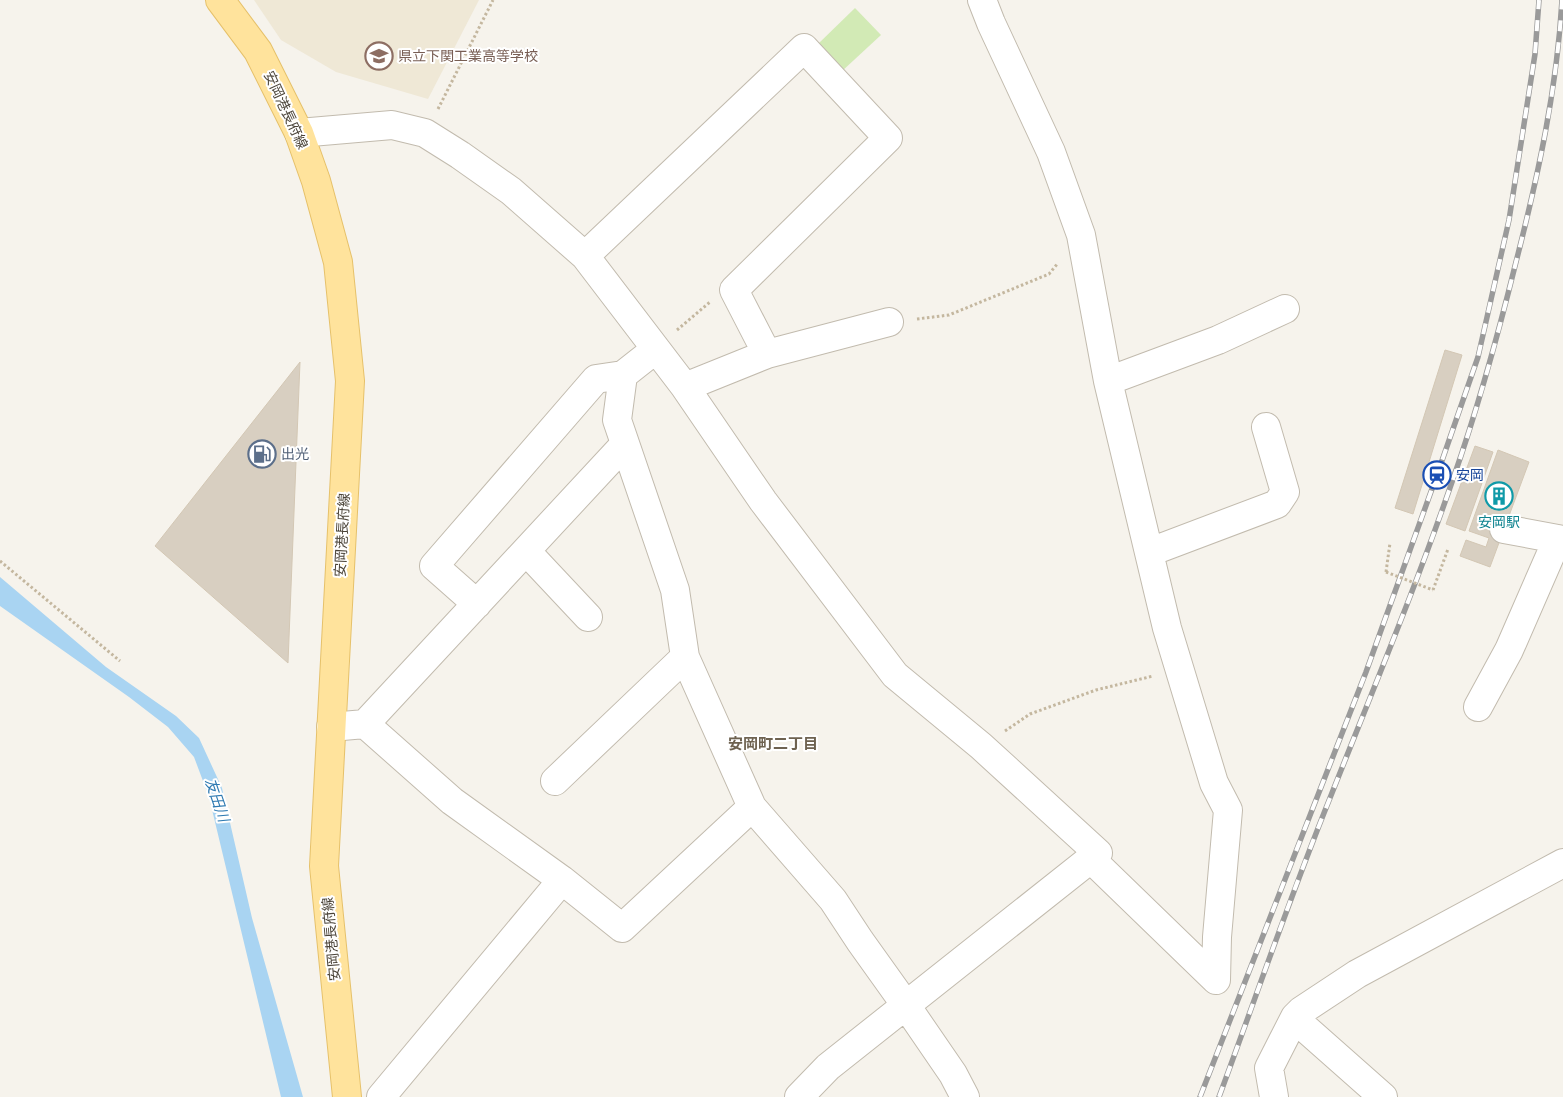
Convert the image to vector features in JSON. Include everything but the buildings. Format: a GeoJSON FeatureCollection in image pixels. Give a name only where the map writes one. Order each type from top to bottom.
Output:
{"type":"FeatureCollection","features":[{"type":"Feature","properties":{"kind":"main road","name":"安岡港長府線"},"geometry":{"type":"LineString","coordinates":[[220,0],[258,51],[300,134],[316,181],[338,262],[350,381],[324,866],[347,1097]]}},
{"type":"Feature","properties":{"kind":"street"},"geometry":{"type":"LineString","coordinates":[[982,0],[990,23],[1051,152],[1080,235],[1108,381],[1167,628],[1214,783],[1228,810],[1217,937],[1216,980],[1091,859]]}},
{"type":"Feature","properties":{"kind":"street"},"geometry":{"type":"LineString","coordinates":[[585,256],[804,48],[888,138],[734,290],[767,354]]}},
{"type":"Feature","properties":{"kind":"street"},"geometry":{"type":"LineString","coordinates":[[300,134],[392,125],[426,132],[511,191],[585,256],[685,387],[763,501],[895,675],[981,746],[1098,853],[828,1066],[800,1097]]}},
{"type":"Feature","properties":{"kind":"street"},"geometry":{"type":"LineString","coordinates":[[1108,381],[1218,340],[1285,309]]}},
{"type":"Feature","properties":{"kind":"street"},"geometry":{"type":"LineString","coordinates":[[685,387],[767,354],[889,322]]}},
{"type":"Feature","properties":{"kind":"street"},"geometry":{"type":"LineString","coordinates":[[477,604],[434,566],[596,380],[623,375],[656,349]]}},
{"type":"Feature","properties":{"kind":"street"},"geometry":{"type":"LineString","coordinates":[[623,375],[617,420],[675,590],[685,657],[752,807],[833,900],[953,1074],[966,1097]]}},
{"type":"Feature","properties":{"kind":"street"},"geometry":{"type":"LineString","coordinates":[[1150,552],[1277,504],[1285,492],[1266,427]]}},
{"type":"Feature","properties":{"kind":"street"},"geometry":{"type":"LineString","coordinates":[[331,727],[365,724],[626,444]]}},
{"type":"Feature","properties":{"kind":"street"},"geometry":{"type":"LineString","coordinates":[[1478,707],[1509,650],[1560,540],[1504,529]]}},
{"type":"Feature","properties":{"kind":"street"},"geometry":{"type":"LineString","coordinates":[[526,551],[588,617]]}},
{"type":"Feature","properties":{"kind":"street"},"geometry":{"type":"LineString","coordinates":[[555,781],[685,657]]}},
{"type":"Feature","properties":{"kind":"street"},"geometry":{"type":"LineString","coordinates":[[365,724],[452,801],[562,880],[622,928],[752,807]]}},
{"type":"Feature","properties":{"kind":"street"},"geometry":{"type":"LineString","coordinates":[[1274,1097],[1269,1068],[1295,1017],[1301,1011],[1357,974],[1563,863]]}},
{"type":"Feature","properties":{"kind":"street"},"geometry":{"type":"LineString","coordinates":[[380,1097],[562,880]]}},
{"type":"Feature","properties":{"kind":"street"},"geometry":{"type":"LineString","coordinates":[[1295,1017],[1383,1097]]}},
{"type":"Feature","properties":{"kind":"path"},"geometry":{"type":"LineString","coordinates":[[426,132],[493,0]]}},
{"type":"Feature","properties":{"kind":"path"},"geometry":{"type":"LineString","coordinates":[[889,322],[949,315],[1049,274],[1080,235]]}},
{"type":"Feature","properties":{"kind":"path"},"geometry":{"type":"LineString","coordinates":[[656,349],[722,291],[734,290]]}},
{"type":"Feature","properties":{"kind":"path"},"geometry":{"type":"LineString","coordinates":[[1390,543],[1386,572],[1433,590],[1448,549]]}},
{"type":"Feature","properties":{"kind":"path"},"geometry":{"type":"LineString","coordinates":[[0,561],[120,661]]}},
{"type":"Feature","properties":{"kind":"path"},"geometry":{"type":"LineString","coordinates":[[981,746],[1030,714],[1096,690],[1180,669]]}},
{"type":"Feature","properties":{"kind":"shaded area","name":"県立下関工業高等学校"},"geometry":{"type":"Polygon","coordinates":[[[254,0],[479,0],[428,99],[336,72],[281,40],[254,0]]]}},
{"type":"Feature","properties":{"kind":"green space"},"geometry":{"type":"Polygon","coordinates":[[[855,8],[881,35],[841,72],[817,45],[855,8]]]}},
{"type":"Feature","properties":{"kind":"water","name":"友田川"},"geometry":{"type":"Polygon","coordinates":[[[0,577],[106,667],[176,716],[199,738],[222,788],[252,918],[303,1097],[281,1097],[209,797],[194,757],[168,727],[129,697],[0,606],[0,577]]]}},
{"type":"Feature","properties":{"kind":"railway"},"geometry":{"type":"LineString","coordinates":[[1200,1097],[1366,672],[1478,357],[1509,220],[1535,54],[1539,0]]}},
{"type":"Feature","properties":{"kind":"railway"},"geometry":{"type":"LineString","coordinates":[[1219,1097],[1315,835],[1424,560],[1471,425],[1502,317],[1539,165],[1556,66],[1562,0]]}},
{"type":"Feature","properties":{"kind":"place","name":"県立下関工業高等学校"},"geometry":{"type":"Point","coordinates":[379,56]}},
{"type":"Feature","properties":{"kind":"place","name":"出光"},"geometry":{"type":"Point","coordinates":[262,454]}},
{"type":"Feature","properties":{"kind":"place","name":"安岡"},"geometry":{"type":"Point","coordinates":[1437,475]}},
{"type":"Feature","properties":{"kind":"place","name":"安岡駅"},"geometry":{"type":"Point","coordinates":[1499,496]}},
{"type":"Feature","properties":{"kind":"district","name":"安岡町二丁目"},"geometry":{"type":"Point","coordinates":[773,744]}}]}
